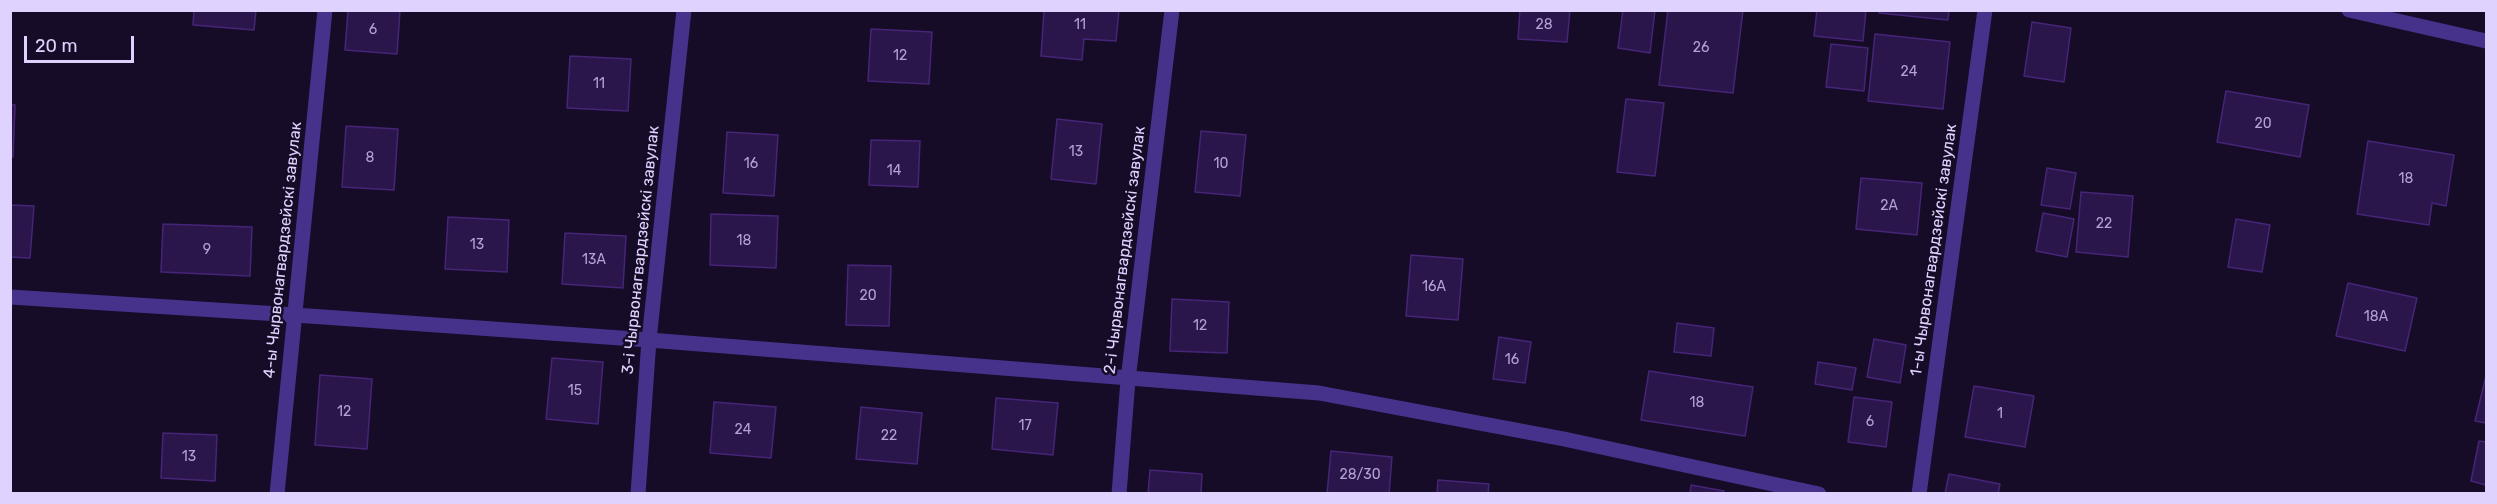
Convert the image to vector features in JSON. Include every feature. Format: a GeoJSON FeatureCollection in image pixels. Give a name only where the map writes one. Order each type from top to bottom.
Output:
{"type":"FeatureCollection","features":[{"type":"Feature","properties":{"kind":"street","name":"4-ы Чырвонагвардзейскі завулак"},"geometry":{"type":"LineString","coordinates":[[277,494],[325,10]]}},
{"type":"Feature","properties":{"kind":"street","name":"3-і Чырвонагвардзейскі завулак"},"geometry":{"type":"LineString","coordinates":[[638,494],[649,340],[684,10]]}},
{"type":"Feature","properties":{"kind":"street","name":"2-і Чырвонагвардзейскі завулак"},"geometry":{"type":"LineString","coordinates":[[1119,494],[1128,380],[1172,10]]}},
{"type":"Feature","properties":{"kind":"street","name":"1-ы Чырвонагвардзейскі завулак"},"geometry":{"type":"LineString","coordinates":[[1919,494],[1985,10]]}},
{"type":"Feature","properties":{"kind":"street"},"geometry":{"type":"LineString","coordinates":[[2349,10],[2487,41]]}},
{"type":"Feature","properties":{"kind":"street"},"geometry":{"type":"LineString","coordinates":[[10,297],[649,340],[1128,380],[1319,393],[1564,439],[1819,494]]}},
{"type":"Feature","properties":{"kind":"building"},"geometry":{"type":"Polygon","coordinates":[[[194,10],[256,10],[254,30],[193,25],[194,10]]]}},
{"type":"Feature","properties":{"kind":"building"},"geometry":{"type":"Polygon","coordinates":[[[348,10],[400,10],[397,54],[345,50],[348,10]]]}},
{"type":"Feature","properties":{"kind":"building"},"geometry":{"type":"Polygon","coordinates":[[[1044,10],[1119,10],[1116,41],[1084,39],[1082,60],[1041,56],[1044,10]]]}},
{"type":"Feature","properties":{"kind":"building"},"geometry":{"type":"Polygon","coordinates":[[[1520,10],[1570,10],[1567,42],[1518,39],[1520,10]]]}},
{"type":"Feature","properties":{"kind":"building"},"geometry":{"type":"Polygon","coordinates":[[[1623,10],[1655,10],[1650,53],[1618,48],[1623,10]]]}},
{"type":"Feature","properties":{"kind":"building"},"geometry":{"type":"Polygon","coordinates":[[[1668,10],[1743,10],[1733,93],[1659,85],[1668,10]]]}},
{"type":"Feature","properties":{"kind":"building"},"geometry":{"type":"Polygon","coordinates":[[[1817,10],[1866,10],[1863,41],[1814,36],[1817,10]]]}},
{"type":"Feature","properties":{"kind":"building"},"geometry":{"type":"Polygon","coordinates":[[[1880,10],[1949,10],[1948,20],[1879,13],[1880,10]]]}},
{"type":"Feature","properties":{"kind":"building"},"geometry":{"type":"Polygon","coordinates":[[[2032,22],[2071,28],[2064,82],[2024,76],[2032,22]]]}},
{"type":"Feature","properties":{"kind":"building"},"geometry":{"type":"Polygon","coordinates":[[[871,29],[932,32],[929,84],[868,81],[871,29]]]}},
{"type":"Feature","properties":{"kind":"building"},"geometry":{"type":"Polygon","coordinates":[[[1875,34],[1950,42],[1943,109],[1868,101],[1875,34]]]}},
{"type":"Feature","properties":{"kind":"building"},"geometry":{"type":"Polygon","coordinates":[[[1831,44],[1868,48],[1864,91],[1826,87],[1831,44]]]}},
{"type":"Feature","properties":{"kind":"building"},"geometry":{"type":"Polygon","coordinates":[[[570,56],[631,59],[628,111],[567,108],[570,56]]]}},
{"type":"Feature","properties":{"kind":"building"},"geometry":{"type":"Polygon","coordinates":[[[2226,91],[2309,105],[2300,157],[2217,142],[2226,91]]]}},
{"type":"Feature","properties":{"kind":"building"},"geometry":{"type":"Polygon","coordinates":[[[1626,99],[1664,103],[1655,176],[1617,172],[1626,99]]]}},
{"type":"Feature","properties":{"kind":"building"},"geometry":{"type":"Polygon","coordinates":[[[10,105],[15,105],[13,157],[10,157],[10,105]]]}},
{"type":"Feature","properties":{"kind":"building"},"geometry":{"type":"Polygon","coordinates":[[[1057,119],[1102,124],[1096,184],[1051,179],[1057,119]]]}},
{"type":"Feature","properties":{"kind":"building"},"geometry":{"type":"Polygon","coordinates":[[[346,126],[398,129],[394,190],[342,187],[346,126]]]}},
{"type":"Feature","properties":{"kind":"building"},"geometry":{"type":"Polygon","coordinates":[[[1201,131],[1246,135],[1240,196],[1195,192],[1201,131]]]}},
{"type":"Feature","properties":{"kind":"building"},"geometry":{"type":"Polygon","coordinates":[[[727,132],[778,135],[774,196],[723,193],[727,132]]]}},
{"type":"Feature","properties":{"kind":"building"},"geometry":{"type":"Polygon","coordinates":[[[871,140],[920,141],[918,187],[869,185],[871,140]]]}},
{"type":"Feature","properties":{"kind":"building"},"geometry":{"type":"Polygon","coordinates":[[[2368,141],[2454,155],[2446,206],[2432,203],[2429,225],[2357,214],[2368,141]]]}},
{"type":"Feature","properties":{"kind":"building"},"geometry":{"type":"Polygon","coordinates":[[[2047,168],[2076,173],[2070,209],[2041,205],[2047,168]]]}},
{"type":"Feature","properties":{"kind":"building"},"geometry":{"type":"Polygon","coordinates":[[[1861,178],[1922,183],[1917,235],[1856,229],[1861,178]]]}},
{"type":"Feature","properties":{"kind":"building"},"geometry":{"type":"Polygon","coordinates":[[[2081,192],[2133,196],[2128,257],[2076,252],[2081,192]]]}},
{"type":"Feature","properties":{"kind":"building"},"geometry":{"type":"Polygon","coordinates":[[[10,205],[34,206],[30,258],[10,257],[10,205]]]}},
{"type":"Feature","properties":{"kind":"building"},"geometry":{"type":"Polygon","coordinates":[[[2043,213],[2074,219],[2067,257],[2036,251],[2043,213]]]}},
{"type":"Feature","properties":{"kind":"building"},"geometry":{"type":"Polygon","coordinates":[[[711,214],[778,216],[776,268],[710,265],[711,214]]]}},
{"type":"Feature","properties":{"kind":"building"},"geometry":{"type":"Polygon","coordinates":[[[448,217],[509,220],[507,272],[445,269],[448,217]]]}},
{"type":"Feature","properties":{"kind":"building"},"geometry":{"type":"Polygon","coordinates":[[[2236,219],[2270,225],[2262,272],[2228,267],[2236,219]]]}},
{"type":"Feature","properties":{"kind":"building"},"geometry":{"type":"Polygon","coordinates":[[[163,224],[252,227],[250,276],[161,272],[163,224]]]}},
{"type":"Feature","properties":{"kind":"building"},"geometry":{"type":"Polygon","coordinates":[[[565,233],[626,236],[623,288],[562,284],[565,233]]]}},
{"type":"Feature","properties":{"kind":"building"},"geometry":{"type":"Polygon","coordinates":[[[1411,255],[1463,259],[1458,320],[1406,316],[1411,255]]]}},
{"type":"Feature","properties":{"kind":"building"},"geometry":{"type":"Polygon","coordinates":[[[848,265],[891,266],[889,326],[846,325],[848,265]]]}},
{"type":"Feature","properties":{"kind":"building"},"geometry":{"type":"Polygon","coordinates":[[[2348,283],[2417,298],[2405,351],[2336,336],[2348,283]]]}},
{"type":"Feature","properties":{"kind":"building"},"geometry":{"type":"Polygon","coordinates":[[[1172,299],[1229,302],[1227,353],[1170,351],[1172,299]]]}},
{"type":"Feature","properties":{"kind":"building"},"geometry":{"type":"Polygon","coordinates":[[[1677,323],[1714,328],[1711,356],[1674,352],[1677,323]]]}},
{"type":"Feature","properties":{"kind":"building"},"geometry":{"type":"Polygon","coordinates":[[[1499,337],[1531,342],[1525,383],[1493,379],[1499,337]]]}},
{"type":"Feature","properties":{"kind":"building"},"geometry":{"type":"Polygon","coordinates":[[[1874,339],[1906,345],[1900,383],[1867,377],[1874,339]]]}},
{"type":"Feature","properties":{"kind":"building"},"geometry":{"type":"Polygon","coordinates":[[[552,358],[603,362],[598,424],[546,419],[552,358]]]}},
{"type":"Feature","properties":{"kind":"building"},"geometry":{"type":"Polygon","coordinates":[[[1818,362],[1856,368],[1852,390],[1815,384],[1818,362]]]}},
{"type":"Feature","properties":{"kind":"building"},"geometry":{"type":"Polygon","coordinates":[[[1649,371],[1753,387],[1745,436],[1641,420],[1649,371]]]}},
{"type":"Feature","properties":{"kind":"building"},"geometry":{"type":"Polygon","coordinates":[[[320,375],[372,379],[367,449],[315,445],[320,375]]]}},
{"type":"Feature","properties":{"kind":"building"},"geometry":{"type":"Polygon","coordinates":[[[2486,376],[2486,423],[2475,421],[2486,376]]]}},
{"type":"Feature","properties":{"kind":"building"},"geometry":{"type":"Polygon","coordinates":[[[1974,386],[2034,396],[2025,447],[1965,437],[1974,386]]]}},
{"type":"Feature","properties":{"kind":"building"},"geometry":{"type":"Polygon","coordinates":[[[1854,397],[1892,402],[1886,447],[1848,442],[1854,397]]]}},
{"type":"Feature","properties":{"kind":"building"},"geometry":{"type":"Polygon","coordinates":[[[996,398],[1058,403],[1053,455],[992,449],[996,398]]]}},
{"type":"Feature","properties":{"kind":"building"},"geometry":{"type":"Polygon","coordinates":[[[714,402],[776,407],[771,458],[710,453],[714,402]]]}},
{"type":"Feature","properties":{"kind":"building"},"geometry":{"type":"Polygon","coordinates":[[[861,407],[922,413],[917,464],[856,459],[861,407]]]}},
{"type":"Feature","properties":{"kind":"building"},"geometry":{"type":"Polygon","coordinates":[[[163,433],[217,435],[215,481],[161,478],[163,433]]]}},
{"type":"Feature","properties":{"kind":"building"},"geometry":{"type":"Polygon","coordinates":[[[2479,441],[2486,442],[2486,485],[2471,481],[2479,441]]]}},
{"type":"Feature","properties":{"kind":"building"},"geometry":{"type":"Polygon","coordinates":[[[1331,451],[1392,457],[1389,494],[1327,494],[1331,451]]]}},
{"type":"Feature","properties":{"kind":"building"},"geometry":{"type":"Polygon","coordinates":[[[1150,470],[1202,474],[1201,494],[1148,494],[1150,470]]]}},
{"type":"Feature","properties":{"kind":"building"},"geometry":{"type":"Polygon","coordinates":[[[1949,474],[2000,484],[1998,494],[1945,494],[1949,474]]]}},
{"type":"Feature","properties":{"kind":"building"},"geometry":{"type":"Polygon","coordinates":[[[1438,480],[1489,484],[1488,494],[1437,494],[1438,480]]]}},
{"type":"Feature","properties":{"kind":"building"},"geometry":{"type":"Polygon","coordinates":[[[1691,485],[1724,491],[1724,494],[1690,494],[1691,485]]]}}]}
